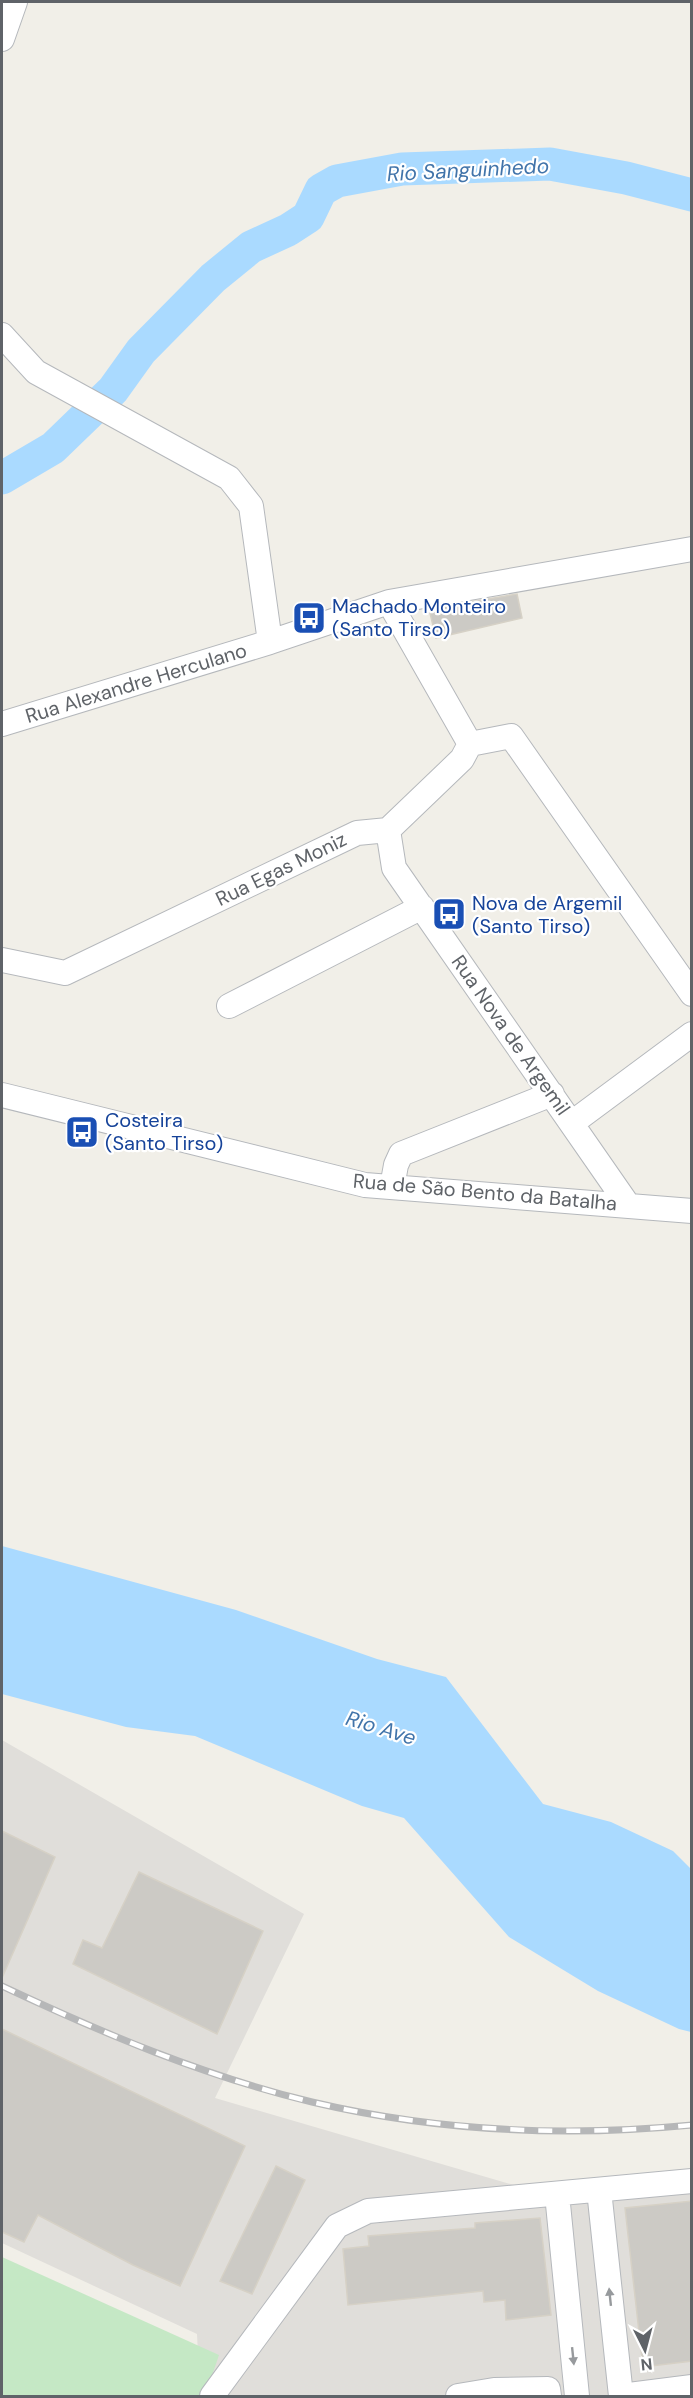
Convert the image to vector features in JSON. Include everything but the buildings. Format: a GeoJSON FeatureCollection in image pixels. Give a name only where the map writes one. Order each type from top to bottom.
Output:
{"type":"FeatureCollection","features":[{"type":"Feature","properties":{"kind":"street"},"geometry":{"type":"LineString","coordinates":[[2,39],[15,2]]}},
{"type":"Feature","properties":{"kind":"street"},"geometry":{"type":"LineString","coordinates":[[2,335],[36,372],[229,478],[251,506],[270,642]]}},
{"type":"Feature","properties":{"kind":"street","name":"Rua Alexandre Herculano"},"geometry":{"type":"LineString","coordinates":[[2,724],[270,642],[389,602],[692,549]]}},
{"type":"Feature","properties":{"kind":"street"},"geometry":{"type":"LineString","coordinates":[[389,602],[470,744]]}},
{"type":"Feature","properties":{"kind":"street"},"geometry":{"type":"LineString","coordinates":[[470,744],[511,736],[692,994]]}},
{"type":"Feature","properties":{"kind":"street"},"geometry":{"type":"LineString","coordinates":[[387,830],[462,759],[470,744]]}},
{"type":"Feature","properties":{"kind":"street","name":"Rua Nova de Argemil"},"geometry":{"type":"LineString","coordinates":[[387,830],[394,868],[628,1205]]}},
{"type":"Feature","properties":{"kind":"street","name":"Rua Egas Moniz"},"geometry":{"type":"LineString","coordinates":[[2,960],[65,973],[357,832],[387,830]]}},
{"type":"Feature","properties":{"kind":"street"},"geometry":{"type":"LineString","coordinates":[[229,1006],[422,908]]}},
{"type":"Feature","properties":{"kind":"street"},"geometry":{"type":"LineString","coordinates":[[572,1123],[692,1034]]}},
{"type":"Feature","properties":{"kind":"street","name":"Rua de São Bento da Batalha"},"geometry":{"type":"LineString","coordinates":[[2,1095],[365,1185],[692,1210]]}},
{"type":"Feature","properties":{"kind":"street"},"geometry":{"type":"LineString","coordinates":[[392,1187],[396,1165],[401,1155],[552,1095]]}},
{"type":"Feature","properties":{"kind":"street"},"geometry":{"type":"LineString","coordinates":[[212,2397],[337,2226],[368,2211],[692,2181]]}},
{"type":"Feature","properties":{"kind":"street"},"geometry":{"type":"LineString","coordinates":[[599,2190],[621,2396],[692,2387]]}},
{"type":"Feature","properties":{"kind":"street"},"geometry":{"type":"LineString","coordinates":[[556,2194],[577,2397]]}},
{"type":"Feature","properties":{"kind":"street"},"geometry":{"type":"LineString","coordinates":[[458,2397],[494,2390],[548,2389],[549,2397]]}},
{"type":"Feature","properties":{"kind":"shaded area"},"geometry":{"type":"Polygon","coordinates":[[[2,1740],[304,1914],[215,2098],[524,2188],[691,2172],[691,2396],[200,2396],[197,2334],[2,2243],[2,1740]]]}},
{"type":"Feature","properties":{"kind":"green space"},"geometry":{"type":"Polygon","coordinates":[[[2,2257],[219,2355],[205,2396],[2,2396],[2,2257]]]}},
{"type":"Feature","properties":{"kind":"water","name":"Rio Ave"},"geometry":{"type":"Polygon","coordinates":[[[2,1546],[236,1610],[377,1659],[446,1677],[543,1804],[611,1822],[673,1851],[691,1869],[691,2032],[679,2029],[598,1991],[509,1937],[404,1818],[362,1806],[195,1736],[126,1727],[2,1694],[2,1546]]]}},
{"type":"Feature","properties":{"kind":"waterway","name":"Rio Sanguinhedo"},"geometry":{"type":"LineString","coordinates":[[2,478],[53,448],[113,390],[141,351],[213,278],[251,247],[288,230],[308,217],[321,190],[337,181],[402,169],[550,164],[626,178],[692,195]]}},
{"type":"Feature","properties":{"kind":"railway"},"geometry":{"type":"LineString","coordinates":[[2,1986],[116,2037],[232,2080],[358,2112],[453,2125],[549,2131],[645,2129],[692,2125]]}},
{"type":"Feature","properties":{"kind":"place","name":"Machado Monteiro (Santo Tirso)"},"geometry":{"type":"Point","coordinates":[309,618]}},
{"type":"Feature","properties":{"kind":"place","name":"Nova de Argemil (Santo Tirso)"},"geometry":{"type":"Point","coordinates":[449,914]}},
{"type":"Feature","properties":{"kind":"place","name":"Costeira (Santo Tirso)"},"geometry":{"type":"Point","coordinates":[82,1132]}}]}
